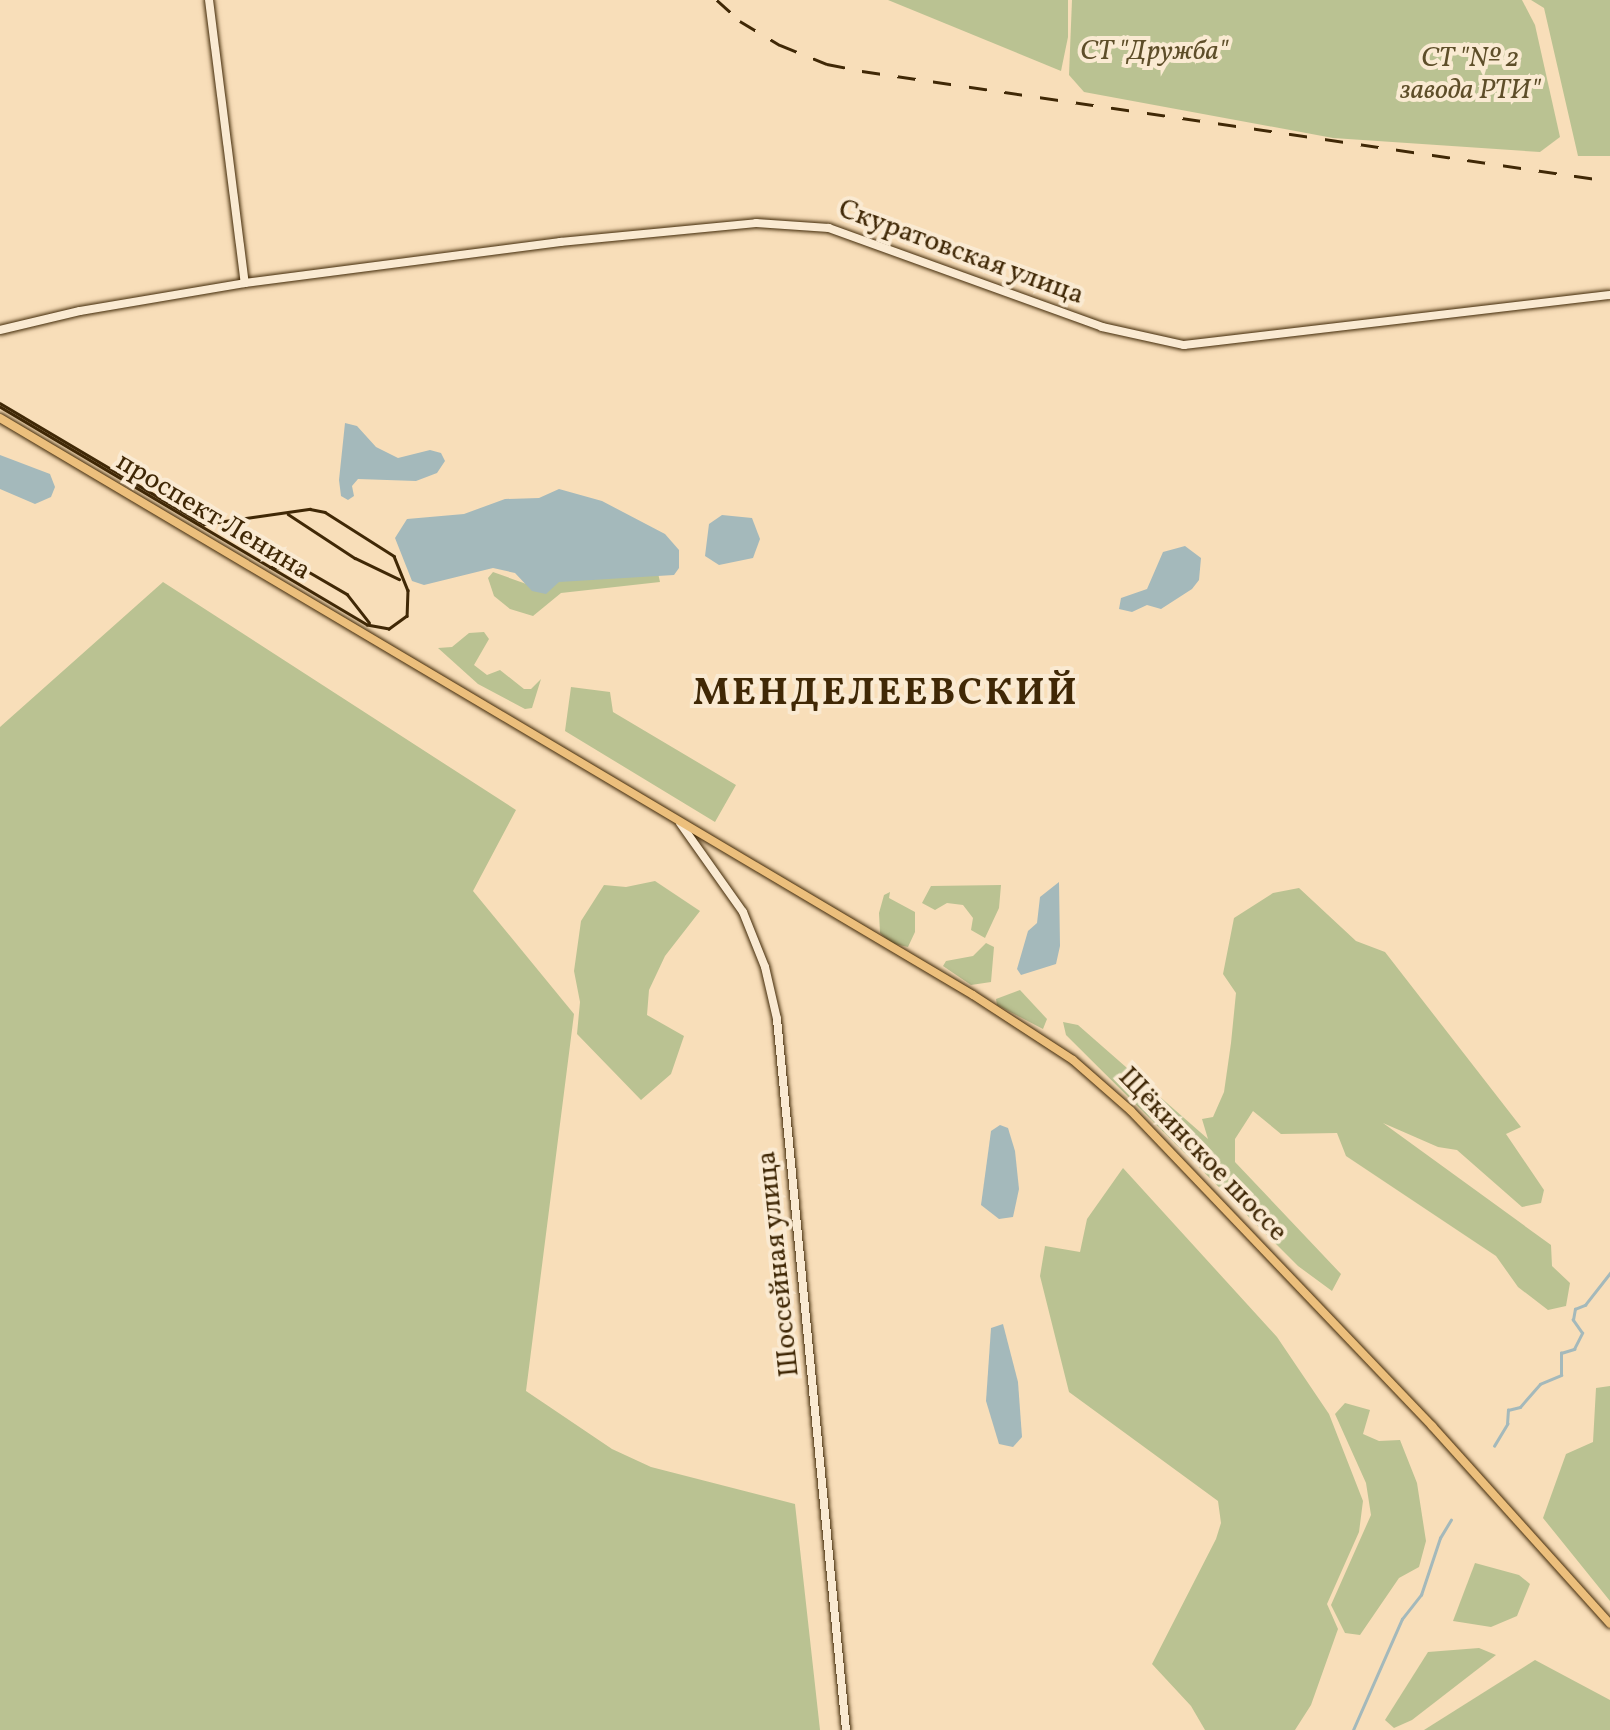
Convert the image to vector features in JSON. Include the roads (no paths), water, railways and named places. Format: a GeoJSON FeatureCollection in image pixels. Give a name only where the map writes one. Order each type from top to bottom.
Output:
{"type":"FeatureCollection","features":[{"type":"Feature","properties":{"kind":"main road","name":"проспект Ленина"},"geometry":{"type":"LineString","coordinates":[[0,418],[678,820]]}},
{"type":"Feature","properties":{"kind":"main road","name":"Щёкинское шоссе"},"geometry":{"type":"LineString","coordinates":[[678,820],[1039,1036],[1107,1086],[1432,1426],[1610,1624]]}},
{"type":"Feature","properties":{"kind":"street"},"geometry":{"type":"LineString","coordinates":[[209,0],[245,282]]}},
{"type":"Feature","properties":{"kind":"street","name":"Скуратовская улица"},"geometry":{"type":"LineString","coordinates":[[0,330],[80,311],[245,282],[560,242],[716,226],[801,223],[916,258],[1102,326],[1184,345],[1610,295]]}},
{"type":"Feature","properties":{"kind":"street","name":"Шоссейная улица"},"geometry":{"type":"LineString","coordinates":[[678,820],[743,912],[765,967],[777,1019],[846,1730]]}},
{"type":"Feature","properties":{"kind":"waterway"},"geometry":{"type":"LineString","coordinates":[[1494,1446],[1507,1424],[1508,1410],[1520,1407],[1540,1384],[1561,1375],[1561,1353],[1574,1349],[1582,1333],[1573,1320],[1575,1309],[1585,1305],[1610,1273]]}},
{"type":"Feature","properties":{"kind":"waterway"},"geometry":{"type":"LineString","coordinates":[[1353,1730],[1402,1619],[1421,1595],[1440,1538],[1451,1520]]}},
{"type":"Feature","properties":{"kind":"tram line"},"geometry":{"type":"LineString","coordinates":[[0,403],[204,524],[310,509],[325,512],[394,556],[408,590],[407,616],[389,629],[367,625],[0,407]]}},
{"type":"Feature","properties":{"kind":"tram line"},"geometry":{"type":"LineString","coordinates":[[288,514],[355,558],[399,579]]}},
{"type":"Feature","properties":{"kind":"tram line"},"geometry":{"type":"LineString","coordinates":[[270,567],[304,569],[347,594],[369,622]]}},
{"type":"Feature","properties":{"kind":"railway"},"geometry":{"type":"LineString","coordinates":[[717,0],[740,21],[780,45],[827,64],[1610,181]]}},
{"type":"Feature","properties":{"kind":"district","name":"МЕНДЕЛЕЕВСКИЙ"},"geometry":{"type":"Point","coordinates":[886,695]}},
{"type":"Feature","properties":{"kind":"park label","name":"СТ \"Дружба\""},"geometry":{"type":"Point","coordinates":[1154,52]}},
{"type":"Feature","properties":{"kind":"park label","name":"СТ \"№ 2 завода РТИ\""},"geometry":{"type":"Point","coordinates":[1470,75]}}]}
